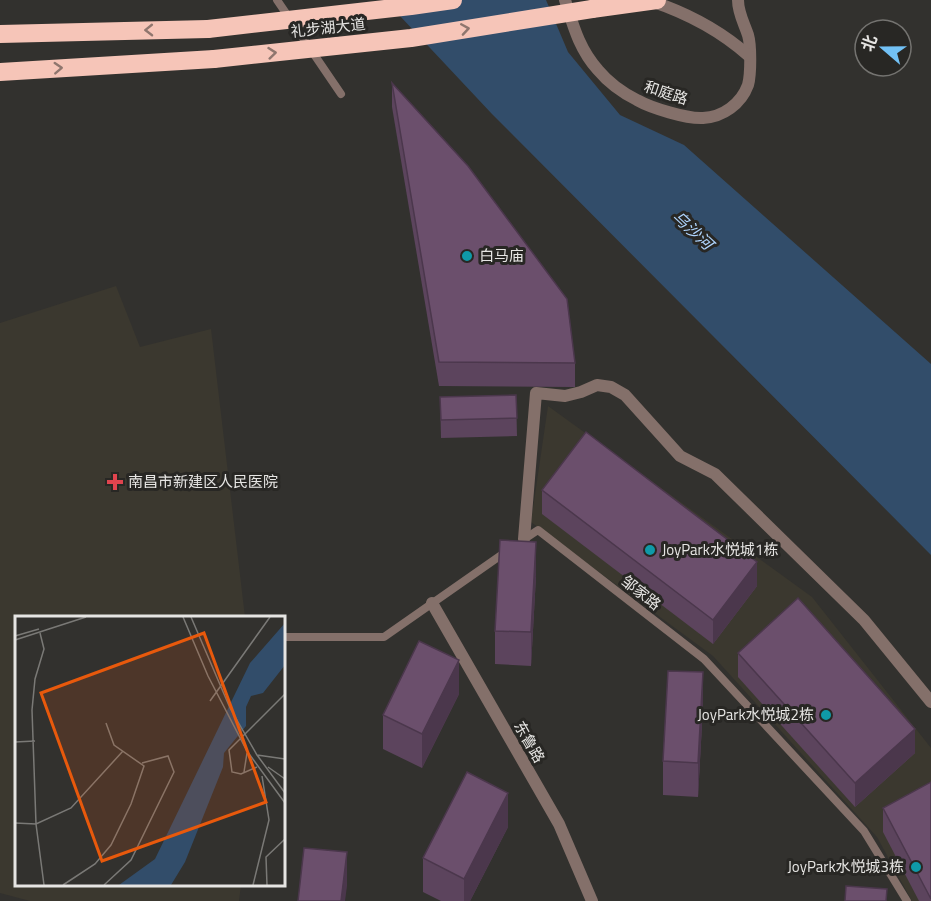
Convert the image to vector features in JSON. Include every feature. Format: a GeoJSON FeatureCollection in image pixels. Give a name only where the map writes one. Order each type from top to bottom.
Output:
{"type":"FeatureCollection","features":[{"type":"Feature","properties":{"kind":"highway","name":"礼步湖大道"},"geometry":{"type":"LineString","coordinates":[[0,34],[208,29],[453,0]]}},
{"type":"Feature","properties":{"kind":"highway","name":"礼步湖大道"},"geometry":{"type":"LineString","coordinates":[[0,72],[214,59],[411,38],[654,1]]}},
{"type":"Feature","properties":{"kind":"street","name":"和庭路"},"geometry":{"type":"LineString","coordinates":[[565,0],[578,42],[598,70],[627,95],[640,102],[702,119],[728,110],[740,100],[747,85],[750,72],[749,37],[741,18],[738,0]]}},
{"type":"Feature","properties":{"kind":"street"},"geometry":{"type":"LineString","coordinates":[[654,1],[670,7],[732,41],[749,56]]}},
{"type":"Feature","properties":{"kind":"street"},"geometry":{"type":"LineString","coordinates":[[524,539],[536,393],[565,396],[597,385],[611,387],[625,395],[680,456],[715,474],[823,579],[864,620],[931,702]]}},
{"type":"Feature","properties":{"kind":"street","name":"东鲁路"},"geometry":{"type":"LineString","coordinates":[[432,603],[559,824],[592,901]]}},
{"type":"Feature","properties":{"kind":"lane"},"geometry":{"type":"LineString","coordinates":[[277,0],[341,94]]}},
{"type":"Feature","properties":{"kind":"lane","name":"邹家路"},"geometry":{"type":"LineString","coordinates":[[524,539],[538,530],[704,658],[864,831],[907,901]]}},
{"type":"Feature","properties":{"kind":"lane"},"geometry":{"type":"LineString","coordinates":[[285,636],[384,637],[524,539]]}},
{"type":"Feature","properties":{"kind":"shaded area","name":"南昌市新建区人民医院"},"geometry":{"type":"Polygon","coordinates":[[[116,286],[140,347],[211,329],[245,616],[15,616],[15,886],[241,886],[239,901],[30,901],[0,893],[0,323],[116,286]]]}},
{"type":"Feature","properties":{"kind":"shaded area"},"geometry":{"type":"Polygon","coordinates":[[[548,406],[812,597],[931,748],[931,901],[912,901],[877,837],[713,656],[531,522],[548,406]]]}},
{"type":"Feature","properties":{"kind":"water","name":"乌沙河"},"geometry":{"type":"Polygon","coordinates":[[[385,0],[546,0],[568,52],[620,115],[684,145],[931,364],[931,555],[492,114],[385,0]]]}},
{"type":"Feature","properties":{"kind":"building","name":"白马庙"},"geometry":{"type":"Polygon","coordinates":[[[392,83],[468,166],[567,299],[575,363],[439,362],[392,83]]]}},
{"type":"Feature","properties":{"kind":"building"},"geometry":{"type":"Polygon","coordinates":[[[516,395],[517,418],[441,420],[440,397],[516,395]]]}},
{"type":"Feature","properties":{"kind":"building","name":"JoyPark水悦城1栋"},"geometry":{"type":"Polygon","coordinates":[[[586,432],[757,562],[713,620],[542,490],[586,432]]]}},
{"type":"Feature","properties":{"kind":"building"},"geometry":{"type":"Polygon","coordinates":[[[500,540],[536,542],[531,632],[495,631],[500,540]]]}},
{"type":"Feature","properties":{"kind":"building","name":"JoyPark水悦城2栋"},"geometry":{"type":"Polygon","coordinates":[[[798,598],[915,729],[855,783],[738,653],[798,598]]]}},
{"type":"Feature","properties":{"kind":"building"},"geometry":{"type":"Polygon","coordinates":[[[419,641],[459,660],[422,734],[383,715],[419,641]]]}},
{"type":"Feature","properties":{"kind":"building"},"geometry":{"type":"Polygon","coordinates":[[[668,671],[703,672],[698,763],[663,761],[668,671]]]}},
{"type":"Feature","properties":{"kind":"building"},"geometry":{"type":"Polygon","coordinates":[[[467,772],[508,793],[464,879],[423,858],[467,772]]]}},
{"type":"Feature","properties":{"kind":"building","name":"JoyPark水悦城3栋"},"geometry":{"type":"Polygon","coordinates":[[[931,782],[931,899],[883,808],[931,782]]]}},
{"type":"Feature","properties":{"kind":"building"},"geometry":{"type":"Polygon","coordinates":[[[304,848],[347,852],[341,901],[298,901],[304,848]]]}},
{"type":"Feature","properties":{"kind":"building"},"geometry":{"type":"Polygon","coordinates":[[[846,886],[887,889],[886,901],[845,901],[846,886]]]}},
{"type":"Feature","properties":{"kind":"place","name":"白马庙"},"geometry":{"type":"Point","coordinates":[467,256]}},
{"type":"Feature","properties":{"kind":"place","name":"南昌市新建区人民医院"},"geometry":{"type":"Point","coordinates":[115,482]}},
{"type":"Feature","properties":{"kind":"place","name":"JoyPark水悦城1栋"},"geometry":{"type":"Point","coordinates":[650,550]}},
{"type":"Feature","properties":{"kind":"place","name":"JoyPark水悦城2栋"},"geometry":{"type":"Point","coordinates":[826,715]}},
{"type":"Feature","properties":{"kind":"place","name":"JoyPark水悦城3栋"},"geometry":{"type":"Point","coordinates":[916,867]}}]}
